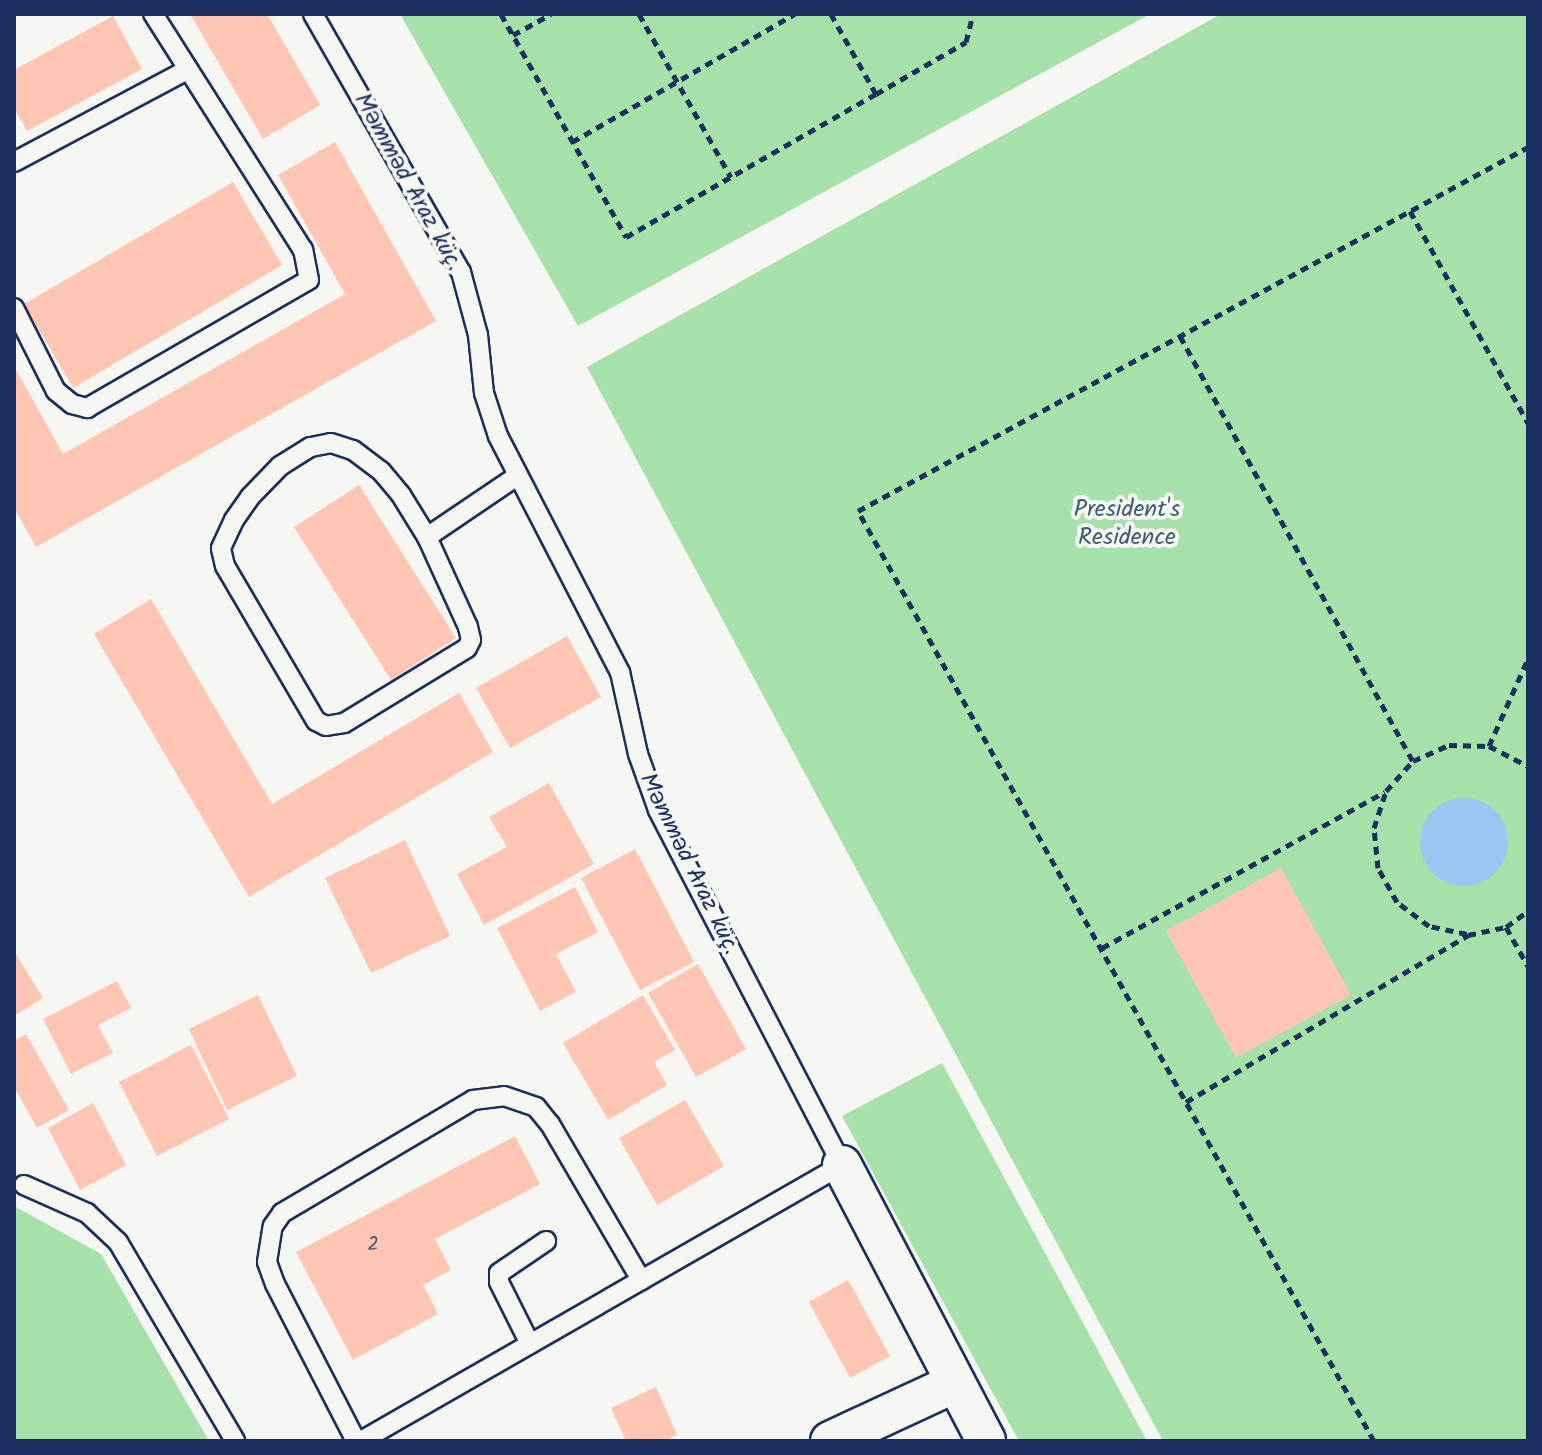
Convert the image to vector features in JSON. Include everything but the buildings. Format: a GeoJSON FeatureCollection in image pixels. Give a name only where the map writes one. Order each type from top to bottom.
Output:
{"type":"FeatureCollection","features":[{"type":"Feature","properties":{"kind":"street","name":"Məmməd Araz küç."},"geometry":{"type":"LineString","coordinates":[[842,1165],[986,1441]]}},
{"type":"Feature","properties":{"kind":"street"},"geometry":{"type":"LineString","coordinates":[[830,1441],[955,1383]]}},
{"type":"Feature","properties":{"kind":"lane"},"geometry":{"type":"LineString","coordinates":[[14,308],[56,391],[72,404],[87,408],[309,280],[303,250],[153,14]]}},
{"type":"Feature","properties":{"kind":"lane","name":"Məmməd Araz küç."},"geometry":{"type":"LineString","coordinates":[[313,14],[461,272],[478,335],[484,393],[498,436],[620,672],[638,754],[658,810],[842,1165]]}},
{"type":"Feature","properties":{"kind":"lane"},"geometry":{"type":"LineString","coordinates":[[14,162],[187,70]]}},
{"type":"Feature","properties":{"kind":"lane"},"geometry":{"type":"LineString","coordinates":[[331,443],[353,450],[381,471],[401,495],[427,537],[468,627],[471,640],[467,648],[344,723],[326,726],[316,721],[225,566],[221,548],[234,520],[280,466],[311,447],[331,443]]}},
{"type":"Feature","properties":{"kind":"lane"},"geometry":{"type":"LineString","coordinates":[[427,537],[517,476]]}},
{"type":"Feature","properties":{"kind":"lane"},"geometry":{"type":"LineString","coordinates":[[641,1280],[550,1124],[536,1107],[504,1096],[473,1100],[282,1213],[273,1226],[267,1262],[275,1284],[358,1441],[530,1344],[842,1165]]}},
{"type":"Feature","properties":{"kind":"lane"},"geometry":{"type":"LineString","coordinates":[[24,1185],[87,1213],[118,1242],[235,1441]]}},
{"type":"Feature","properties":{"kind":"lane"},"geometry":{"type":"LineString","coordinates":[[530,1344],[499,1282],[499,1273],[506,1265],[546,1241]]}},
{"type":"Feature","properties":{"kind":"path"},"geometry":{"type":"LineString","coordinates":[[501,14],[626,237],[966,42],[973,14]]}},
{"type":"Feature","properties":{"kind":"path"},"geometry":{"type":"LineString","coordinates":[[513,35],[551,14]]}},
{"type":"Feature","properties":{"kind":"path"},"geometry":{"type":"LineString","coordinates":[[639,14],[731,177]]}},
{"type":"Feature","properties":{"kind":"path"},"geometry":{"type":"LineString","coordinates":[[572,142],[795,14]]}},
{"type":"Feature","properties":{"kind":"path"},"geometry":{"type":"LineString","coordinates":[[831,14],[876,94]]}},
{"type":"Feature","properties":{"kind":"path"},"geometry":{"type":"LineString","coordinates":[[1374,1441],[858,511],[1528,147]]}},
{"type":"Feature","properties":{"kind":"path"},"geometry":{"type":"LineString","coordinates":[[1410,211],[1528,423]]}},
{"type":"Feature","properties":{"kind":"path"},"geometry":{"type":"LineString","coordinates":[[1180,336],[1413,761]]}},
{"type":"Feature","properties":{"kind":"path"},"geometry":{"type":"LineString","coordinates":[[1489,746],[1528,659]]}},
{"type":"Feature","properties":{"kind":"path"},"geometry":{"type":"LineString","coordinates":[[1102,948],[1386,791],[1413,761],[1449,745],[1489,746],[1528,766]]}},
{"type":"Feature","properties":{"kind":"path"},"geometry":{"type":"LineString","coordinates":[[1386,791],[1374,828],[1378,868],[1390,891],[1397,902],[1429,926],[1468,935]]}},
{"type":"Feature","properties":{"kind":"path"},"geometry":{"type":"LineString","coordinates":[[1186,1102],[1468,935],[1506,927],[1528,911]]}},
{"type":"Feature","properties":{"kind":"path"},"geometry":{"type":"LineString","coordinates":[[1506,927],[1528,966]]}},
{"type":"Feature","properties":{"kind":"green space"},"geometry":{"type":"Polygon","coordinates":[[[400,14],[1150,14],[578,326],[400,14]]]}},
{"type":"Feature","properties":{"kind":"green space","name":"President's Residence"},"geometry":{"type":"Polygon","coordinates":[[[1221,14],[1528,14],[1528,1441],[1163,1441],[587,367],[1221,14]]]}},
{"type":"Feature","properties":{"kind":"green space"},"geometry":{"type":"Polygon","coordinates":[[[942,1063],[1147,1441],[1019,1441],[842,1116],[942,1063]]]}},
{"type":"Feature","properties":{"kind":"green space"},"geometry":{"type":"Polygon","coordinates":[[[14,1206],[101,1254],[209,1441],[14,1441],[14,1206]]]}},
{"type":"Feature","properties":{"kind":"water"},"geometry":{"type":"Polygon","coordinates":[[[1464,798],[1481,802],[1495,811],[1504,825],[1508,842],[1504,859],[1495,873],[1481,882],[1464,886],[1447,882],[1433,873],[1424,859],[1420,842],[1424,825],[1433,811],[1447,802],[1464,798]]]}}]}
